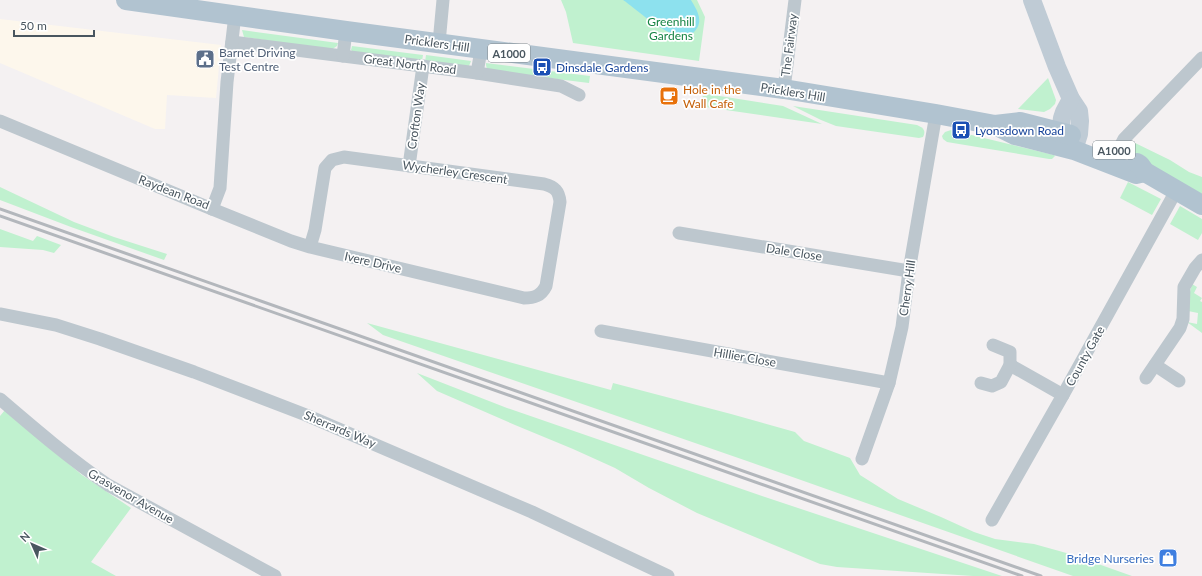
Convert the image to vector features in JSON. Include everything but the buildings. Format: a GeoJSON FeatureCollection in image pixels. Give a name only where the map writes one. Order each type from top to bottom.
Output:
{"type":"FeatureCollection","features":[{"type":"Feature","properties":{"kind":"main road","name":"A1000"},"geometry":{"type":"LineString","coordinates":[[133,0],[235,15]]}},
{"type":"Feature","properties":{"kind":"main road"},"geometry":{"type":"LineString","coordinates":[[1032,0],[1057,67],[1071,99],[1064,112],[1068,141]]}},
{"type":"Feature","properties":{"kind":"main road","name":"Pricklers Hill"},"geometry":{"type":"LineString","coordinates":[[235,15],[481,50],[784,89],[995,125],[1015,135],[1068,141]]}},
{"type":"Feature","properties":{"kind":"main road","name":"A1000"},"geometry":{"type":"LineString","coordinates":[[1068,141],[1114,158],[1140,165],[1145,172],[1202,205]]}},
{"type":"Feature","properties":{"kind":"street"},"geometry":{"type":"LineString","coordinates":[[438,43],[443,0]]}},
{"type":"Feature","properties":{"kind":"street","name":"The Fairway"},"geometry":{"type":"LineString","coordinates":[[784,89],[795,0]]}},
{"type":"Feature","properties":{"kind":"street","name":"Raydean Road"},"geometry":{"type":"LineString","coordinates":[[0,121],[212,209],[220,188],[227,82],[235,15]]}},
{"type":"Feature","properties":{"kind":"street"},"geometry":{"type":"LineString","coordinates":[[343,56],[346,31]]}},
{"type":"Feature","properties":{"kind":"street","name":"Great North Road"},"geometry":{"type":"LineString","coordinates":[[232,42],[477,73],[561,86],[579,95]]}},
{"type":"Feature","properties":{"kind":"street"},"geometry":{"type":"LineString","coordinates":[[477,73],[481,50]]}},
{"type":"Feature","properties":{"kind":"street"},"geometry":{"type":"LineString","coordinates":[[1114,158],[1124,139],[1202,58]]}},
{"type":"Feature","properties":{"kind":"street","name":"Crofton Way"},"geometry":{"type":"LineString","coordinates":[[409,166],[423,66]]}},
{"type":"Feature","properties":{"kind":"street","name":"Cherry Hill"},"geometry":{"type":"LineString","coordinates":[[862,459],[889,383],[902,327],[909,271],[936,114]]}},
{"type":"Feature","properties":{"kind":"street","name":"Wycherley Crescent"},"geometry":{"type":"LineString","coordinates":[[310,247],[315,230],[324,171],[329,162],[336,159],[344,157],[544,184],[557,190],[560,197],[560,202],[547,278],[544,290],[538,296]]}},
{"type":"Feature","properties":{"kind":"street","name":"County Gate"},"geometry":{"type":"LineString","coordinates":[[992,520],[1176,191]]}},
{"type":"Feature","properties":{"kind":"street","name":"Ivere Drive"},"geometry":{"type":"LineString","coordinates":[[212,209],[291,241],[310,247],[524,298],[533,298],[538,296]]}},
{"type":"Feature","properties":{"kind":"street","name":"Dale Close"},"geometry":{"type":"LineString","coordinates":[[679,233],[909,271]]}},
{"type":"Feature","properties":{"kind":"street"},"geometry":{"type":"LineString","coordinates":[[1146,378],[1180,328],[1183,319],[1184,287],[1195,268],[1202,260]]}},
{"type":"Feature","properties":{"kind":"street","name":"Sherrards Way"},"geometry":{"type":"LineString","coordinates":[[0,314],[56,325],[100,339],[194,372],[306,415],[532,512],[668,576]]}},
{"type":"Feature","properties":{"kind":"street","name":"Hillier Close"},"geometry":{"type":"LineString","coordinates":[[601,331],[889,383]]}},
{"type":"Feature","properties":{"kind":"street"},"geometry":{"type":"LineString","coordinates":[[981,383],[992,386],[1001,382],[1010,365],[1010,352],[993,345]]}},
{"type":"Feature","properties":{"kind":"street"},"geometry":{"type":"LineString","coordinates":[[1010,365],[1063,395]]}},
{"type":"Feature","properties":{"kind":"street"},"geometry":{"type":"LineString","coordinates":[[1155,365],[1179,381]]}},
{"type":"Feature","properties":{"kind":"street","name":"Grasvenor Avenue"},"geometry":{"type":"LineString","coordinates":[[0,399],[85,470],[108,485],[275,576]]}},
{"type":"Feature","properties":{"kind":"shaded area"},"geometry":{"type":"Polygon","coordinates":[[[0,19],[221,45],[216,98],[167,95],[165,129],[155,129],[0,63],[0,19]]]}},
{"type":"Feature","properties":{"kind":"green space","name":"Greenhill Gardens"},"geometry":{"type":"Polygon","coordinates":[[[561,0],[697,0],[705,17],[699,61],[573,43],[566,12],[561,0]]]}},
{"type":"Feature","properties":{"kind":"green space"},"geometry":{"type":"Polygon","coordinates":[[[242,30],[338,43],[337,46],[331,50],[244,37],[242,30]]]}},
{"type":"Feature","properties":{"kind":"green space"},"geometry":{"type":"Polygon","coordinates":[[[352,46],[423,55],[422,61],[353,52],[351,50],[352,46]]]}},
{"type":"Feature","properties":{"kind":"green space"},"geometry":{"type":"Polygon","coordinates":[[[426,55],[471,61],[469,66],[425,62],[426,55]]]}},
{"type":"Feature","properties":{"kind":"green space"},"geometry":{"type":"Polygon","coordinates":[[[486,63],[590,76],[589,83],[491,71],[487,68],[486,63]]]}},
{"type":"Feature","properties":{"kind":"green space"},"geometry":{"type":"Polygon","coordinates":[[[1048,78],[1056,100],[1055,104],[1044,112],[1018,109],[1048,78]]]}},
{"type":"Feature","properties":{"kind":"green space"},"geometry":{"type":"Polygon","coordinates":[[[707,94],[783,106],[822,124],[705,107],[702,104],[701,99],[707,94]]]}},
{"type":"Feature","properties":{"kind":"green space"},"geometry":{"type":"Polygon","coordinates":[[[793,106],[917,125],[923,129],[924,133],[923,137],[919,138],[836,126],[793,106]]]}},
{"type":"Feature","properties":{"kind":"green space"},"geometry":{"type":"Polygon","coordinates":[[[951,130],[1055,156],[1052,159],[1049,159],[947,142],[942,136],[945,132],[951,130]]]}},
{"type":"Feature","properties":{"kind":"green space"},"geometry":{"type":"Polygon","coordinates":[[[1131,141],[1170,160],[1189,172],[1202,177],[1202,194],[1146,163],[1128,156],[1123,150],[1131,141]]]}},
{"type":"Feature","properties":{"kind":"green space"},"geometry":{"type":"Polygon","coordinates":[[[1128,182],[1161,199],[1152,215],[1120,198],[1128,182]]]}},
{"type":"Feature","properties":{"kind":"green space"},"geometry":{"type":"Polygon","coordinates":[[[0,187],[74,222],[167,254],[164,260],[0,200],[0,187]]]}},
{"type":"Feature","properties":{"kind":"green space"},"geometry":{"type":"Polygon","coordinates":[[[1180,206],[1202,219],[1202,233],[1198,240],[1170,224],[1180,206]]]}},
{"type":"Feature","properties":{"kind":"green space"},"geometry":{"type":"Polygon","coordinates":[[[0,229],[33,241],[37,236],[61,245],[54,253],[43,250],[0,247],[0,229]]]}},
{"type":"Feature","properties":{"kind":"green space"},"geometry":{"type":"Polygon","coordinates":[[[1192,284],[1197,287],[1194,293],[1202,298],[1200,301],[1202,302],[1202,333],[1187,322],[1197,324],[1198,313],[1188,311],[1189,296],[1192,284]]]}},
{"type":"Feature","properties":{"kind":"green space"},"geometry":{"type":"Polygon","coordinates":[[[367,323],[611,390],[613,383],[795,432],[804,441],[850,458],[860,475],[898,499],[974,532],[995,539],[1034,544],[1070,554],[1132,576],[1073,576],[383,335],[367,323]]]}},
{"type":"Feature","properties":{"kind":"green space"},"geometry":{"type":"Polygon","coordinates":[[[417,373],[507,408],[762,496],[1002,576],[973,576],[837,567],[820,564],[697,513],[615,468],[437,391],[417,373]]]}},
{"type":"Feature","properties":{"kind":"green space"},"geometry":{"type":"Polygon","coordinates":[[[5,410],[82,475],[131,508],[91,562],[116,576],[0,576],[0,416],[5,410]]]}},
{"type":"Feature","properties":{"kind":"water"},"geometry":{"type":"Polygon","coordinates":[[[623,0],[691,0],[699,16],[698,27],[695,31],[688,35],[679,35],[668,32],[647,19],[623,0]]]}},
{"type":"Feature","properties":{"kind":"railway"},"geometry":{"type":"LineString","coordinates":[[0,209],[1041,576]]}},
{"type":"Feature","properties":{"kind":"railway"},"geometry":{"type":"LineString","coordinates":[[0,216],[1022,576]]}},
{"type":"Feature","properties":{"kind":"place","name":"Barnet Driving Test Centre"},"geometry":{"type":"Point","coordinates":[205,59]}},
{"type":"Feature","properties":{"kind":"place","name":"Dinsdale Gardens"},"geometry":{"type":"Point","coordinates":[542,67]}},
{"type":"Feature","properties":{"kind":"place","name":"Hole in the Wall Cafe"},"geometry":{"type":"Point","coordinates":[669,96]}},
{"type":"Feature","properties":{"kind":"place","name":"Lyonsdown Road"},"geometry":{"type":"Point","coordinates":[961,130]}},
{"type":"Feature","properties":{"kind":"place","name":"Bridge Nurseries"},"geometry":{"type":"Point","coordinates":[1168,558]}}]}
